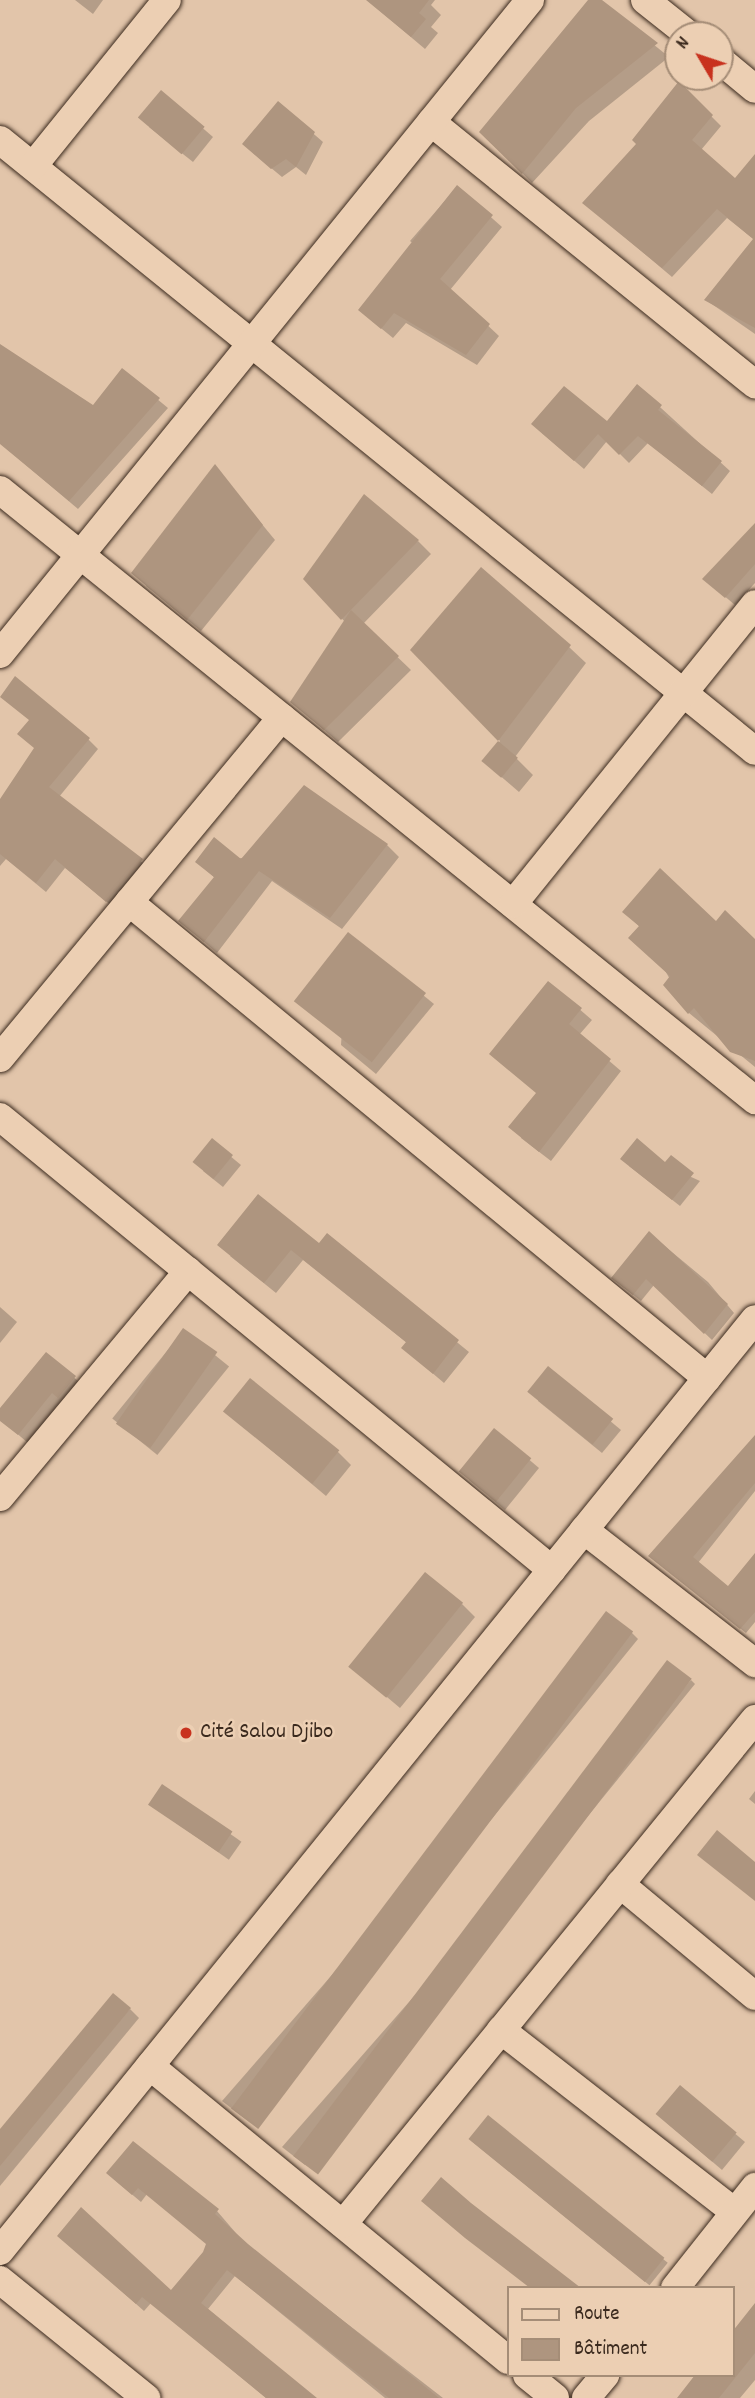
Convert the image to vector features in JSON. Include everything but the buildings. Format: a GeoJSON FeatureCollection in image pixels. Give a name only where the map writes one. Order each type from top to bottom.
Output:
{"type":"FeatureCollection","features":[{"type":"Feature","properties":{"kind":"street"},"geometry":{"type":"LineString","coordinates":[[33,166],[167,0]]}},
{"type":"Feature","properties":{"kind":"street"},"geometry":{"type":"LineString","coordinates":[[0,654],[530,0]]}},
{"type":"Feature","properties":{"kind":"street"},"geometry":{"type":"LineString","coordinates":[[645,0],[671,21]]}},
{"type":"Feature","properties":{"kind":"street"},"geometry":{"type":"LineString","coordinates":[[734,72],[755,89]]}},
{"type":"Feature","properties":{"kind":"street"},"geometry":{"type":"LineString","coordinates":[[431,122],[755,384]]}},
{"type":"Feature","properties":{"kind":"street"},"geometry":{"type":"LineString","coordinates":[[0,140],[755,751]]}},
{"type":"Feature","properties":{"kind":"street"},"geometry":{"type":"LineString","coordinates":[[0,490],[755,1100]]}},
{"type":"Feature","properties":{"kind":"street"},"geometry":{"type":"LineString","coordinates":[[513,904],[755,604]]}},
{"type":"Feature","properties":{"kind":"street"},"geometry":{"type":"LineString","coordinates":[[0,1058],[282,717]]}},
{"type":"Feature","properties":{"kind":"street"},"geometry":{"type":"LineString","coordinates":[[129,902],[707,1378]]}},
{"type":"Feature","properties":{"kind":"street"},"geometry":{"type":"LineString","coordinates":[[0,1117],[552,1570]]}},
{"type":"Feature","properties":{"kind":"street"},"geometry":{"type":"LineString","coordinates":[[5,1481],[188,1271]]}},
{"type":"Feature","properties":{"kind":"street"},"geometry":{"type":"LineString","coordinates":[[0,2251],[755,1319]]}},
{"type":"Feature","properties":{"kind":"street"},"geometry":{"type":"LineString","coordinates":[[584,1530],[755,1662]]}},
{"type":"Feature","properties":{"kind":"street"},"geometry":{"type":"LineString","coordinates":[[343,2224],[755,1719]]}},
{"type":"Feature","properties":{"kind":"street"},"geometry":{"type":"LineString","coordinates":[[620,1884],[755,1996]]}},
{"type":"Feature","properties":{"kind":"street"},"geometry":{"type":"LineString","coordinates":[[501,2030],[735,2212]]}},
{"type":"Feature","properties":{"kind":"street"},"geometry":{"type":"LineString","coordinates":[[150,2066],[506,2358]]}},
{"type":"Feature","properties":{"kind":"street"},"geometry":{"type":"LineString","coordinates":[[677,2286],[755,2188]]}},
{"type":"Feature","properties":{"kind":"street"},"geometry":{"type":"LineString","coordinates":[[0,2280],[146,2398]]}},
{"type":"Feature","properties":{"kind":"street"},"geometry":{"type":"LineString","coordinates":[[529,2377],[555,2398]]}},
{"type":"Feature","properties":{"kind":"street"},"geometry":{"type":"LineString","coordinates":[[586,2398],[603,2377]]}},
{"type":"Feature","properties":{"kind":"place","name":"Cité Salou Djibo"},"geometry":{"type":"Point","coordinates":[186,1733]}}]}
